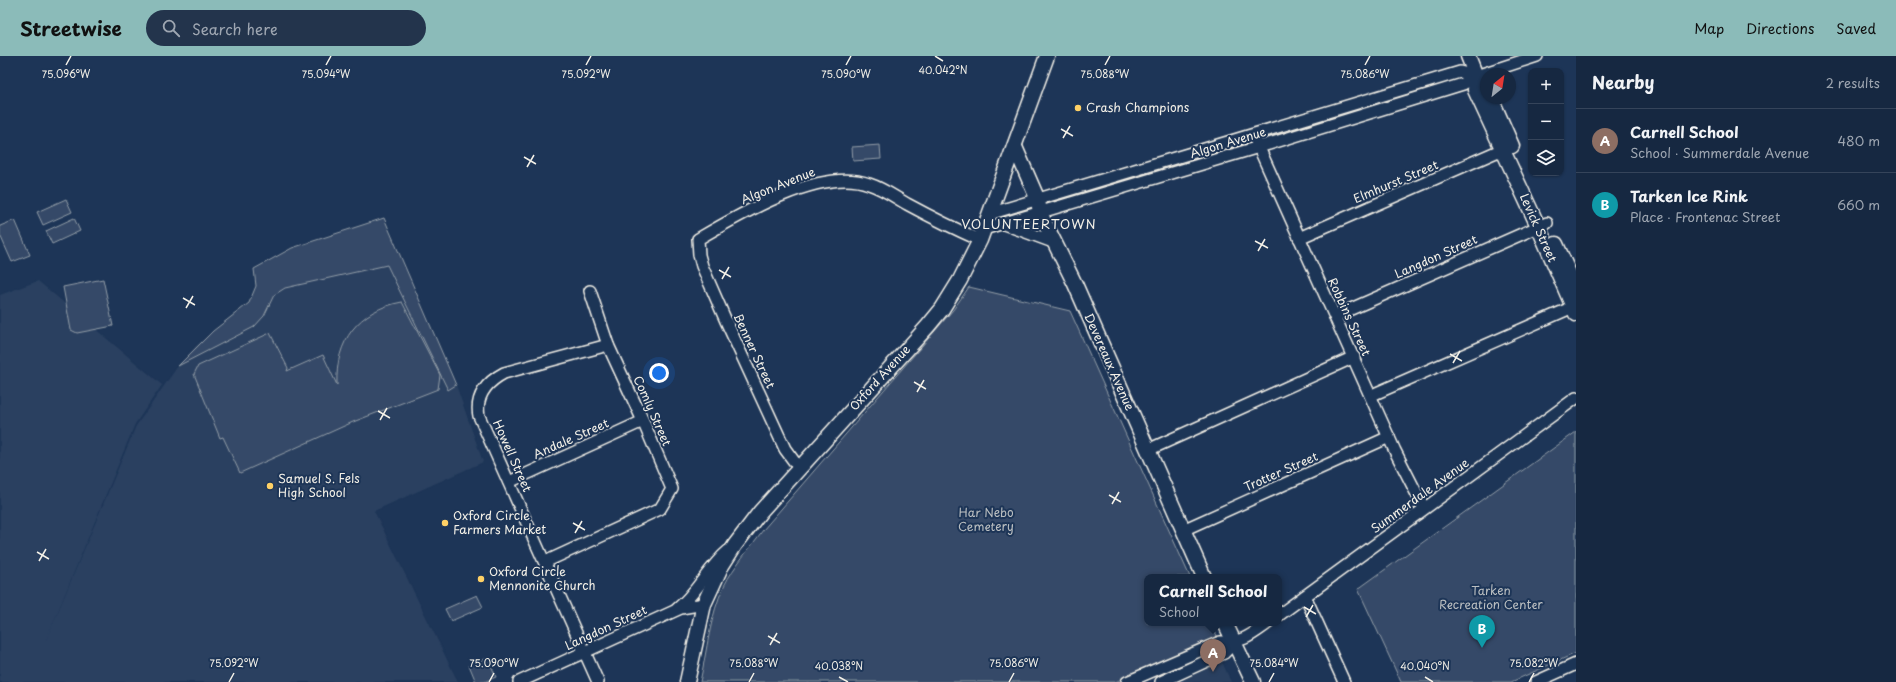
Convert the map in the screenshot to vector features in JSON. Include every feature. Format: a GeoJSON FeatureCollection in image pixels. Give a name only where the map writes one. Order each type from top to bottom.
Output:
{"type":"FeatureCollection","features":[{"type":"Feature","properties":{"kind":"main road","name":"Oxford Avenue"},"geometry":{"type":"LineString","coordinates":[[687,682],[704,604],[721,567],[735,545],[760,512],[942,309],[973,257],[1015,147],[1047,56]]}},
{"type":"Feature","properties":{"kind":"main road","name":"Levick Street"},"geometry":{"type":"LineString","coordinates":[[1468,56],[1476,76],[1480,81]]}},
{"type":"Feature","properties":{"kind":"main road","name":"Levick Street"},"geometry":{"type":"LineString","coordinates":[[1476,76],[1475,90],[1503,149],[1576,289]]}},
{"type":"Feature","properties":{"kind":"main road","name":"Levick Street"},"geometry":{"type":"LineString","coordinates":[[1493,104],[1574,310]]}},
{"type":"Feature","properties":{"kind":"main road","name":"Devereaux Avenue"},"geometry":{"type":"LineString","coordinates":[[1015,147],[1053,242],[1075,284],[1203,574]]}},
{"type":"Feature","properties":{"kind":"main road"},"geometry":{"type":"LineString","coordinates":[[1226,626],[1253,682]]}},
{"type":"Feature","properties":{"kind":"street","name":"Algon Avenue"},"geometry":{"type":"LineString","coordinates":[[989,214],[1039,207],[1259,147],[1463,84],[1476,76],[1537,56]]}},
{"type":"Feature","properties":{"kind":"street","name":"Algon Avenue"},"geometry":{"type":"LineString","coordinates":[[698,240],[730,221],[788,194],[813,184],[833,180],[849,180],[869,184],[939,221],[982,235],[1001,223],[1039,207],[1254,135],[1460,72],[1476,76]]}},
{"type":"Feature","properties":{"kind":"street","name":"Robbins Street"},"geometry":{"type":"LineString","coordinates":[[1254,135],[1372,395],[1389,437],[1424,508]]}},
{"type":"Feature","properties":{"kind":"street","name":"Elmhurst Street"},"geometry":{"type":"LineString","coordinates":[[1300,238],[1503,149]]}},
{"type":"Feature","properties":{"kind":"street"},"geometry":{"type":"LineString","coordinates":[[1001,223],[1053,242]]}},
{"type":"Feature","properties":{"kind":"street","name":"Langdon Street"},"geometry":{"type":"LineString","coordinates":[[1335,316],[1542,225]]}},
{"type":"Feature","properties":{"kind":"street","name":"Benner Street"},"geometry":{"type":"LineString","coordinates":[[698,240],[699,255],[702,266],[786,448],[799,468]]}},
{"type":"Feature","properties":{"kind":"street"},"geometry":{"type":"LineString","coordinates":[[590,291],[608,345]]}},
{"type":"Feature","properties":{"kind":"street"},"geometry":{"type":"LineString","coordinates":[[1372,395],[1574,310]]}},
{"type":"Feature","properties":{"kind":"street","name":"Howell Street"},"geometry":{"type":"LineString","coordinates":[[598,682],[479,416],[477,407],[485,388],[494,379],[504,373],[608,345]]}},
{"type":"Feature","properties":{"kind":"street","name":"Comly Street"},"geometry":{"type":"LineString","coordinates":[[545,562],[660,509],[672,489],[608,345]]}},
{"type":"Feature","properties":{"kind":"street"},"geometry":{"type":"LineString","coordinates":[[1148,450],[1354,357]]}},
{"type":"Feature","properties":{"kind":"street","name":"Summerdale Avenue"},"geometry":{"type":"LineString","coordinates":[[1282,613],[1576,398]]}},
{"type":"Feature","properties":{"kind":"street","name":"Andale Street"},"geometry":{"type":"LineString","coordinates":[[509,482],[643,421]]}},
{"type":"Feature","properties":{"kind":"street","name":"Trotter Street"},"geometry":{"type":"LineString","coordinates":[[1183,530],[1389,437]]}},
{"type":"Feature","properties":{"kind":"street"},"geometry":{"type":"LineString","coordinates":[[674,612],[692,594],[715,562],[735,545]]}},
{"type":"Feature","properties":{"kind":"street"},"geometry":{"type":"LineString","coordinates":[[1305,596],[1344,682]]}},
{"type":"Feature","properties":{"kind":"street","name":"Langdon Street"},"geometry":{"type":"LineString","coordinates":[[520,682],[681,608],[704,604]]}},
{"type":"Feature","properties":{"kind":"street"},"geometry":{"type":"LineString","coordinates":[[1127,682],[1220,642],[1234,643],[1248,638],[1264,626]]}},
{"type":"Feature","properties":{"kind":"street"},"geometry":{"type":"LineString","coordinates":[[1160,682],[1224,653],[1234,643]]}},
{"type":"Feature","properties":{"kind":"street"},"geometry":{"type":"LineString","coordinates":[[1536,682],[1576,664]]}},
{"type":"Feature","properties":{"kind":"shaded area","name":"Samuel S. Fels High School"},"geometry":{"type":"Polygon","coordinates":[[[387,265],[448,389],[456,385],[483,462],[374,511],[458,682],[0,682],[0,295],[38,281],[162,385],[135,424],[44,645],[136,426],[178,366],[196,346],[232,315],[285,288],[387,265]]]}},
{"type":"Feature","properties":{"kind":"shaded area"},"geometry":{"type":"Polygon","coordinates":[[[1222,662],[1231,682],[1178,682],[1222,662]]]}},
{"type":"Feature","properties":{"kind":"green space"},"geometry":{"type":"Polygon","coordinates":[[[880,145],[881,159],[853,161],[852,147],[880,145]]]}},
{"type":"Feature","properties":{"kind":"green space"},"geometry":{"type":"Polygon","coordinates":[[[66,199],[72,212],[43,225],[37,212],[66,199]]]}},
{"type":"Feature","properties":{"kind":"green space"},"geometry":{"type":"Polygon","coordinates":[[[74,218],[80,231],[52,244],[46,231],[74,218]]]}},
{"type":"Feature","properties":{"kind":"green space"},"geometry":{"type":"Polygon","coordinates":[[[384,218],[456,385],[448,390],[387,265],[285,288],[274,295],[264,316],[254,327],[178,366],[213,331],[249,303],[256,286],[254,269],[292,248],[384,218]]]}},
{"type":"Feature","properties":{"kind":"green space"},"geometry":{"type":"Polygon","coordinates":[[[15,220],[30,255],[12,262],[0,235],[0,226],[15,220]]]}},
{"type":"Feature","properties":{"kind":"green space"},"geometry":{"type":"Polygon","coordinates":[[[103,279],[113,326],[77,333],[71,330],[63,287],[103,279]]]}},
{"type":"Feature","properties":{"kind":"green space","name":"Har Nebo Cemetery"},"geometry":{"type":"Polygon","coordinates":[[[969,287],[1070,311],[1189,574],[1144,574],[1144,626],[1212,626],[1218,638],[1115,682],[700,682],[715,609],[724,586],[737,564],[763,530],[953,310],[969,287]]]}},
{"type":"Feature","properties":{"kind":"green space"},"geometry":{"type":"Polygon","coordinates":[[[402,302],[440,375],[438,389],[353,422],[240,473],[223,437],[220,438],[194,374],[198,366],[270,333],[288,368],[287,371],[323,355],[337,385],[337,369],[340,355],[352,330],[373,312],[386,306],[402,302]]]}},
{"type":"Feature","properties":{"kind":"green space","name":"Tarken Recreation Center"},"geometry":{"type":"Polygon","coordinates":[[[1576,432],[1576,653],[1511,682],[1401,682],[1358,589],[1576,432]]]}},
{"type":"Feature","properties":{"kind":"green space"},"geometry":{"type":"Polygon","coordinates":[[[477,595],[483,607],[451,621],[445,609],[477,595]]]}},
{"type":"Feature","properties":{"kind":"green space"},"geometry":{"type":"Polygon","coordinates":[[[488,658],[496,677],[484,682],[476,682],[469,665],[488,658]]]}},
{"type":"Feature","properties":{"kind":"place","name":"Crash Champions"},"geometry":{"type":"Point","coordinates":[1078,108]}},
{"type":"Feature","properties":{"kind":"place","name":"Samuel S. Fels High School"},"geometry":{"type":"Point","coordinates":[270,486]}},
{"type":"Feature","properties":{"kind":"place","name":"Oxford Circle Farmers Market"},"geometry":{"type":"Point","coordinates":[445,523]}},
{"type":"Feature","properties":{"kind":"place","name":"Oxford Circle Mennonite Church"},"geometry":{"type":"Point","coordinates":[481,579]}},
{"type":"Feature","properties":{"kind":"place","name":"Tarken Ice Rink"},"geometry":{"type":"Point","coordinates":[1482,648]}},
{"type":"Feature","properties":{"kind":"place","name":"Carnell School"},"geometry":{"type":"Point","coordinates":[1213,672]}},
{"type":"Feature","properties":{"kind":"district","name":"VOLUNTEERTOWN"},"geometry":{"type":"Point","coordinates":[1029,224]}}]}
